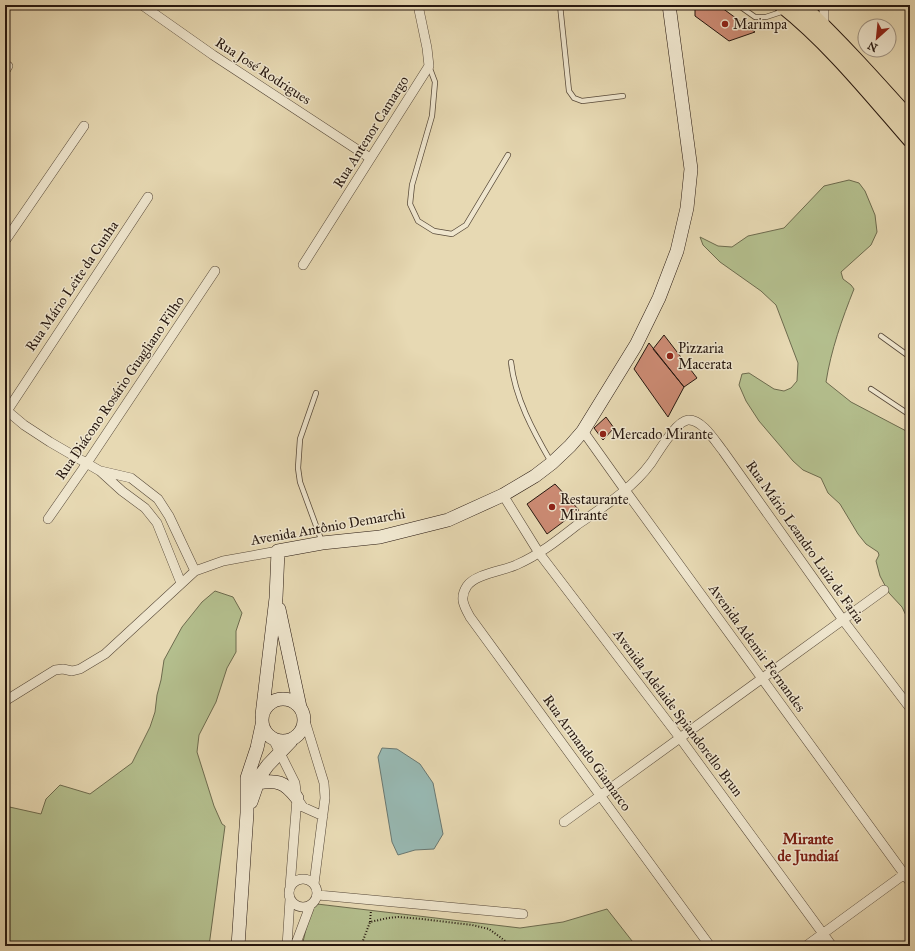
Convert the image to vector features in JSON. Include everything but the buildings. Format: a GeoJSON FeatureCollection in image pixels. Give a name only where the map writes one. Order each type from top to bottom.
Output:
{"type":"FeatureCollection","features":[{"type":"Feature","properties":{"kind":"main road"},"geometry":{"type":"LineString","coordinates":[[802,5],[824,25],[910,119]]}},
{"type":"Feature","properties":{"kind":"main road"},"geometry":{"type":"LineString","coordinates":[[784,8],[801,22],[844,66],[910,140]]}},
{"type":"Feature","properties":{"kind":"street","name":"Rua José Rodrigues"},"geometry":{"type":"LineString","coordinates":[[142,5],[213,55],[370,158]]}},
{"type":"Feature","properties":{"kind":"street"},"geometry":{"type":"LineString","coordinates":[[418,5],[427,48],[429,66]]}},
{"type":"Feature","properties":{"kind":"street","name":"Avenida Antônio Demarchi"},"geometry":{"type":"LineString","coordinates":[[5,701],[55,670],[64,669],[72,671],[80,669],[105,654],[195,571],[223,561],[322,544],[380,538],[448,520],[503,495],[535,476],[570,446],[583,431],[636,345],[659,298],[677,251],[687,208],[691,169],[669,5]]}},
{"type":"Feature","properties":{"kind":"street"},"geometry":{"type":"LineString","coordinates":[[824,5],[824,25]]}},
{"type":"Feature","properties":{"kind":"street","name":"Rua Antenor Camargo"},"geometry":{"type":"LineString","coordinates":[[303,265],[429,66]]}},
{"type":"Feature","properties":{"kind":"street"},"geometry":{"type":"LineString","coordinates":[[5,242],[84,126]]}},
{"type":"Feature","properties":{"kind":"street","name":"Rua Mário Leite da Cunha"},"geometry":{"type":"LineString","coordinates":[[6,410],[148,197]]}},
{"type":"Feature","properties":{"kind":"street","name":"Rua Diácono Rosário Guagliano Filho"},"geometry":{"type":"LineString","coordinates":[[48,519],[215,271]]}},
{"type":"Feature","properties":{"kind":"street"},"geometry":{"type":"LineString","coordinates":[[6,410],[24,425],[100,471],[122,491],[145,508],[157,523],[181,583]]}},
{"type":"Feature","properties":{"kind":"street","name":"Rua Mário Leandro Luiz de Faria"},"geometry":{"type":"LineString","coordinates":[[625,490],[643,474],[669,437],[681,423],[688,420],[697,422],[706,429],[723,451],[843,620],[910,708]]}},
{"type":"Feature","properties":{"kind":"street","name":"Avenida Ademir Fernandes"},"geometry":{"type":"LineString","coordinates":[[583,431],[762,678],[908,875]]}},
{"type":"Feature","properties":{"kind":"street"},"geometry":{"type":"LineString","coordinates":[[100,471],[131,478],[158,499],[169,516],[195,571]]}},
{"type":"Feature","properties":{"kind":"street"},"geometry":{"type":"LineString","coordinates":[[539,553],[625,490]]}},
{"type":"Feature","properties":{"kind":"street","name":"Avenida Adelaide Spiandorello Brun"},"geometry":{"type":"LineString","coordinates":[[503,495],[539,553],[680,738],[832,946]]}},
{"type":"Feature","properties":{"kind":"street"},"geometry":{"type":"LineString","coordinates":[[238,946],[247,813],[247,778],[257,748],[262,720],[276,598],[278,552]]}},
{"type":"Feature","properties":{"kind":"street","name":"Rua Armando Giamarco"},"geometry":{"type":"LineString","coordinates":[[539,553],[516,565],[479,577],[468,584],[462,594],[464,606],[470,617],[710,946]]}},
{"type":"Feature","properties":{"kind":"street"},"geometry":{"type":"LineString","coordinates":[[564,822],[884,590]]}},
{"type":"Feature","properties":{"kind":"street"},"geometry":{"type":"LineString","coordinates":[[276,598],[300,707],[304,714],[305,722],[324,783],[325,798],[314,884]]}},
{"type":"Feature","properties":{"kind":"street"},"geometry":{"type":"LineString","coordinates":[[291,741],[282,742],[273,739],[266,733],[262,720],[268,705],[278,699],[286,699],[294,702],[300,707]]}},
{"type":"Feature","properties":{"kind":"street"},"geometry":{"type":"LineString","coordinates":[[247,813],[260,776],[268,764],[303,730],[305,722]]}},
{"type":"Feature","properties":{"kind":"street"},"geometry":{"type":"LineString","coordinates":[[273,739],[295,783],[297,798],[289,893],[290,899],[287,946]]}},
{"type":"Feature","properties":{"kind":"street"},"geometry":{"type":"LineString","coordinates":[[257,783],[271,781],[280,782],[289,788],[304,807],[323,816]]}},
{"type":"Feature","properties":{"kind":"street"},"geometry":{"type":"LineString","coordinates":[[806,946],[908,875]]}},
{"type":"Feature","properties":{"kind":"street"},"geometry":{"type":"LineString","coordinates":[[290,887],[298,880],[310,880],[317,889],[318,895],[310,906],[295,946]]}},
{"type":"Feature","properties":{"kind":"street"},"geometry":{"type":"LineString","coordinates":[[318,895],[523,914]]}},
{"type":"Feature","properties":{"kind":"street"},"geometry":{"type":"LineString","coordinates":[[290,899],[298,906],[310,906]]}},
{"type":"Feature","properties":{"kind":"lane"},"geometry":{"type":"LineString","coordinates":[[560,5],[569,91],[574,98],[582,101],[623,96]]}},
{"type":"Feature","properties":{"kind":"lane"},"geometry":{"type":"LineString","coordinates":[[738,5],[754,17],[766,17],[784,8]]}},
{"type":"Feature","properties":{"kind":"lane"},"geometry":{"type":"LineString","coordinates":[[429,66],[435,82],[432,116],[412,185],[410,204],[418,220],[434,231],[452,234],[466,225],[508,155]]}},
{"type":"Feature","properties":{"kind":"lane"},"geometry":{"type":"LineString","coordinates":[[881,336],[910,357]]}},
{"type":"Feature","properties":{"kind":"lane"},"geometry":{"type":"LineString","coordinates":[[511,362],[512,376],[517,393],[537,438],[552,463]]}},
{"type":"Feature","properties":{"kind":"lane"},"geometry":{"type":"LineString","coordinates":[[871,389],[910,415]]}},
{"type":"Feature","properties":{"kind":"lane"},"geometry":{"type":"LineString","coordinates":[[316,393],[300,439],[298,468],[300,482],[322,544]]}},
{"type":"Feature","properties":{"kind":"path"},"geometry":{"type":"LineString","coordinates":[[361,946],[370,922],[371,900]]}},
{"type":"Feature","properties":{"kind":"path"},"geometry":{"type":"LineString","coordinates":[[370,922],[388,918],[398,918],[472,925],[489,929],[510,946]]}},
{"type":"Feature","properties":{"kind":"green space"},"geometry":{"type":"Polygon","coordinates":[[[849,180],[859,183],[865,191],[875,215],[877,232],[871,245],[841,272],[843,279],[854,289],[837,335],[826,382],[851,402],[910,433],[910,624],[902,607],[889,593],[880,576],[876,561],[879,555],[878,552],[866,544],[858,534],[840,504],[828,493],[821,478],[803,470],[793,461],[759,421],[746,401],[739,385],[742,374],[749,373],[774,389],[784,391],[791,388],[797,381],[798,363],[776,305],[761,291],[720,262],[703,245],[700,237],[718,246],[732,247],[748,236],[784,228],[824,186],[849,180]]]}},
{"type":"Feature","properties":{"kind":"green space"},"geometry":{"type":"Polygon","coordinates":[[[215,591],[233,597],[242,613],[236,631],[236,652],[227,668],[216,702],[199,735],[197,752],[214,806],[222,824],[225,826],[209,946],[5,946],[5,806],[41,814],[46,799],[60,785],[90,794],[132,763],[150,727],[155,712],[164,660],[182,627],[202,602],[215,591]]]}},
{"type":"Feature","properties":{"kind":"green space"},"geometry":{"type":"Polygon","coordinates":[[[317,904],[520,928],[563,922],[607,909],[636,946],[302,946],[310,912],[317,904]]]}},
{"type":"Feature","properties":{"kind":"water"},"geometry":{"type":"Polygon","coordinates":[[[382,748],[397,749],[420,764],[433,783],[443,834],[434,849],[415,850],[398,855],[392,842],[378,757],[382,748]]]}},
{"type":"Feature","properties":{"kind":"place","name":"Marimpa"},"geometry":{"type":"Point","coordinates":[725,24]}},
{"type":"Feature","properties":{"kind":"place","name":"Pizzaria Macerata"},"geometry":{"type":"Point","coordinates":[670,356]}},
{"type":"Feature","properties":{"kind":"place","name":"Mercado Mirante"},"geometry":{"type":"Point","coordinates":[603,434]}},
{"type":"Feature","properties":{"kind":"place","name":"Restaurante Mirante"},"geometry":{"type":"Point","coordinates":[552,507]}},
{"type":"Feature","properties":{"kind":"district","name":"Mirante de Jundiaí"},"geometry":{"type":"Point","coordinates":[808,848]}}]}
